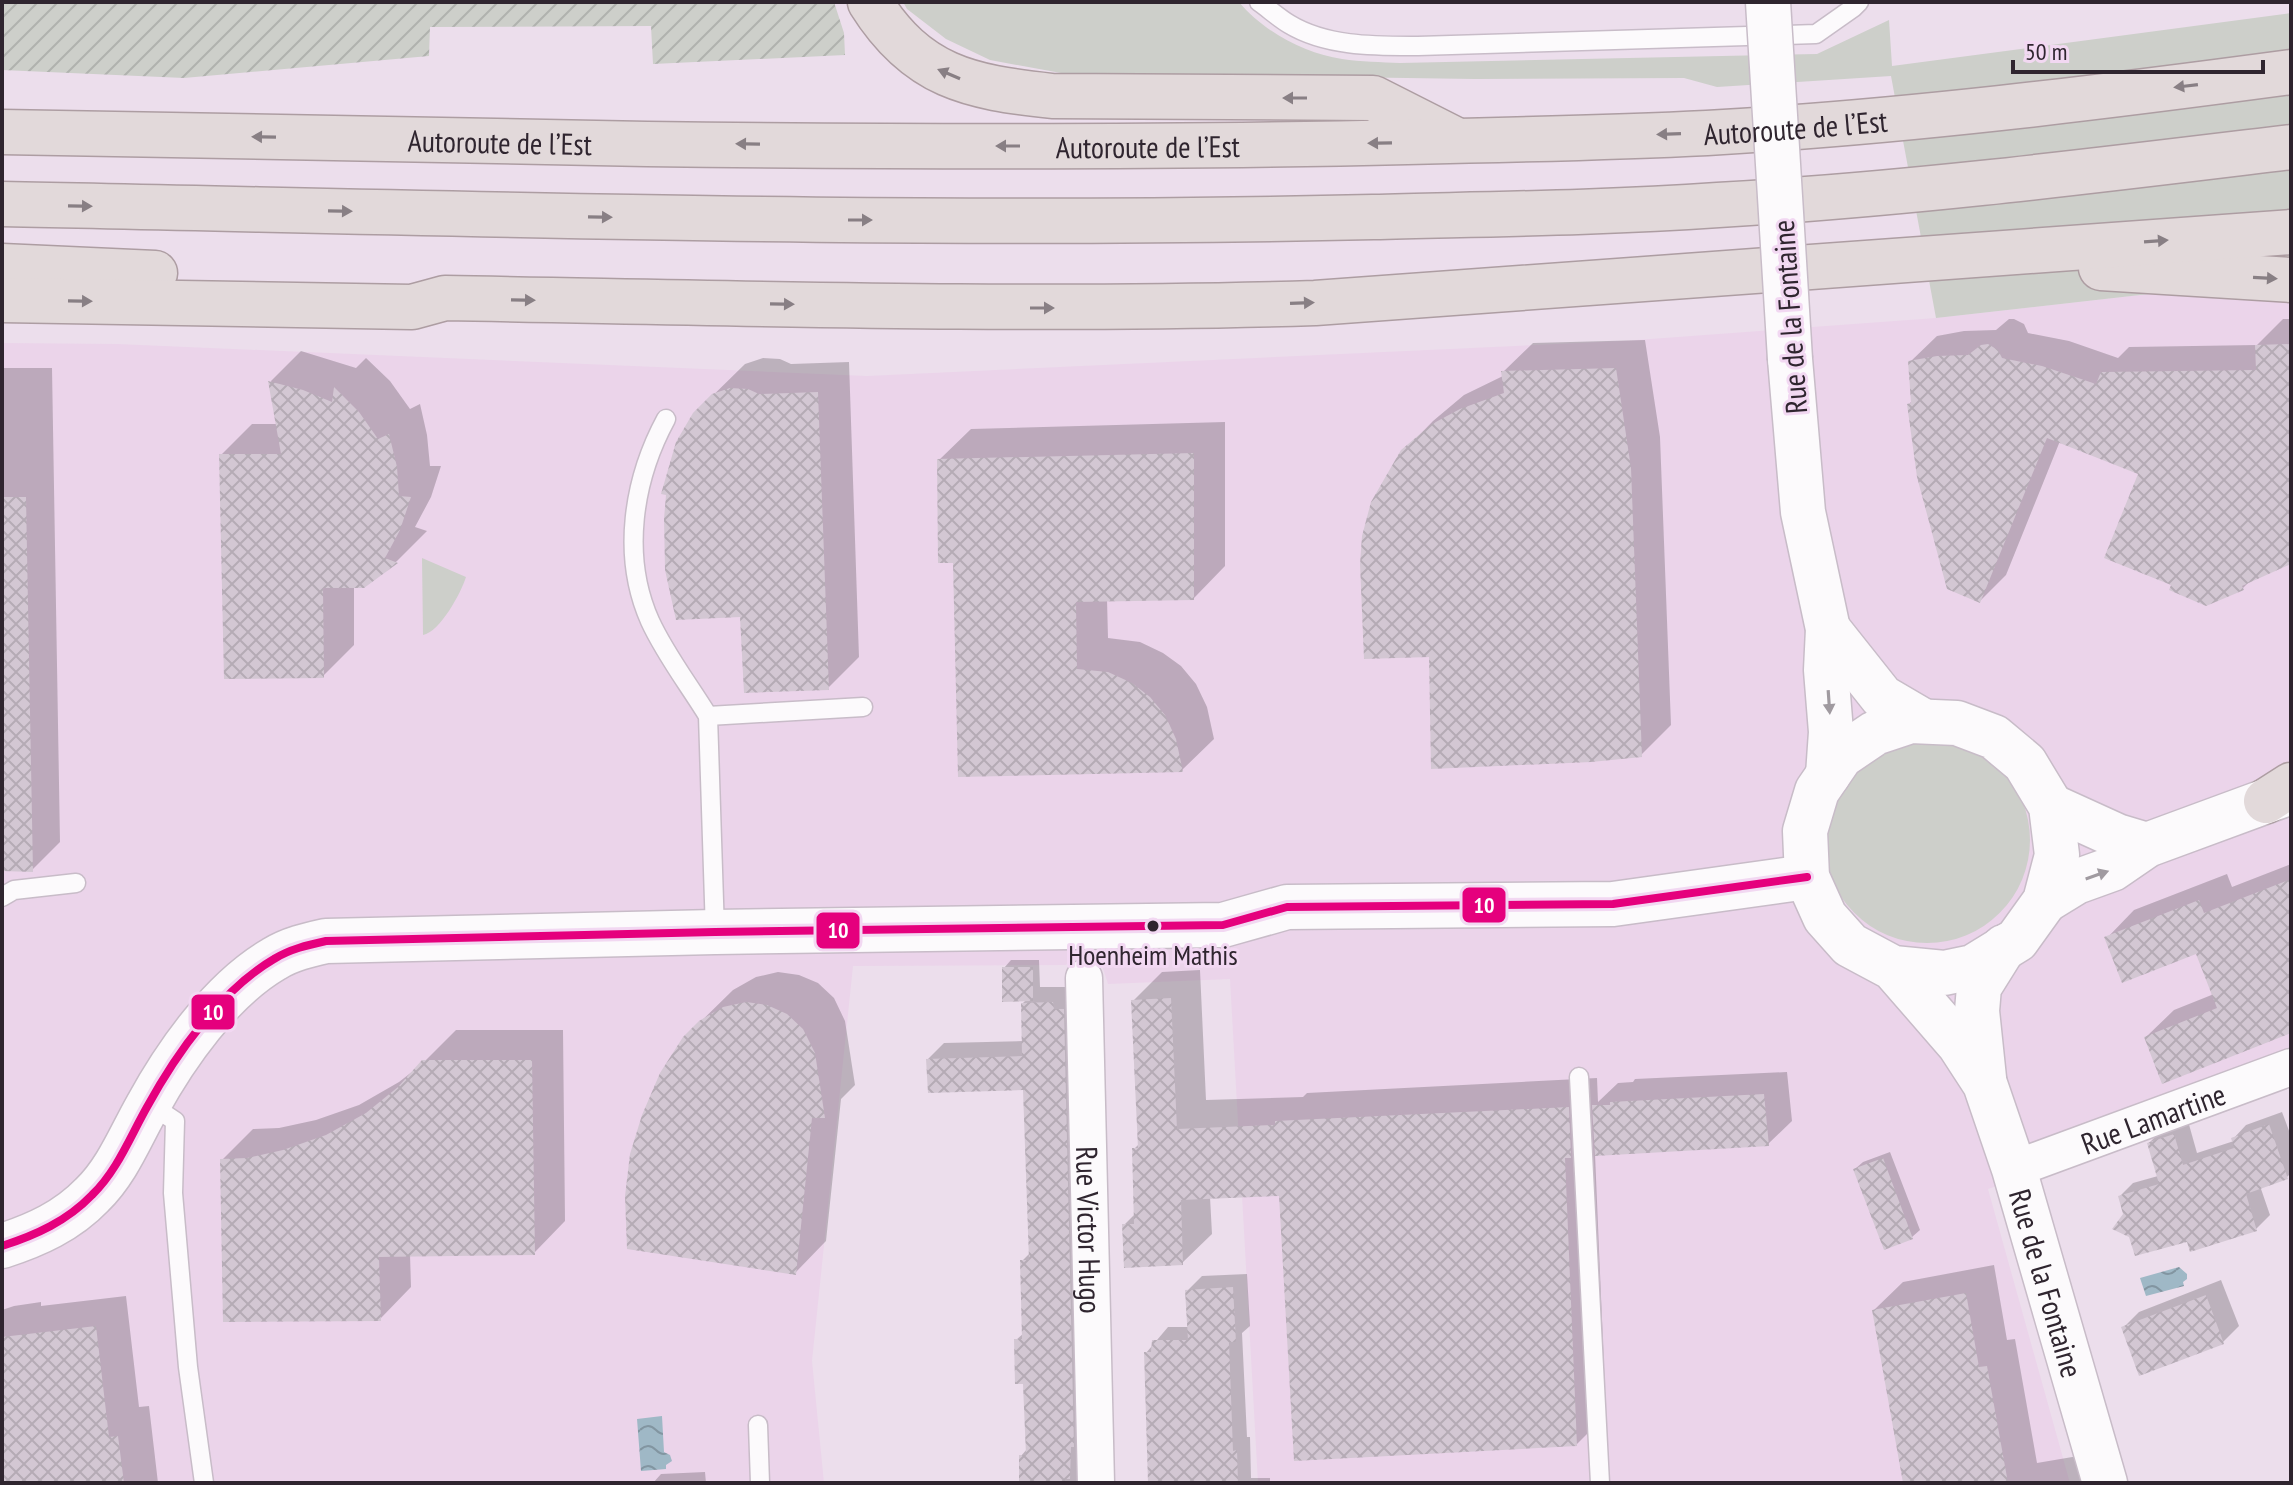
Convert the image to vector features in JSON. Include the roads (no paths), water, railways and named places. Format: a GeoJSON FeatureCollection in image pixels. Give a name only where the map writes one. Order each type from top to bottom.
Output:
{"type":"FeatureCollection","features":[{"type":"Feature","properties":{"kind":"highway"},"geometry":{"type":"LineString","coordinates":[[870,2],[886,27],[908,51],[942,72],[1003,91],[1052,96],[1373,98],[1458,141]]}},
{"type":"Feature","properties":{"kind":"highway","name":"Autoroute de l’Est"},"geometry":{"type":"LineString","coordinates":[[2,132],[645,144],[959,146],[1196,147],[1458,141],[1708,133],[1899,118],[2081,100],[2291,72]]}},
{"type":"Feature","properties":{"kind":"highway"},"geometry":{"type":"LineString","coordinates":[[2,204],[643,218],[895,220],[1198,221],[1457,215],[1716,206],[1932,189],[2291,147]]}},
{"type":"Feature","properties":{"kind":"highway"},"geometry":{"type":"LineString","coordinates":[[2,300],[412,307],[445,298],[1168,308],[1315,303],[2291,232]]}},
{"type":"Feature","properties":{"kind":"highway"},"geometry":{"type":"LineString","coordinates":[[1939,257],[2291,280]]}},
{"type":"Feature","properties":{"kind":"highway"},"geometry":{"type":"LineString","coordinates":[[2,266],[414,288],[445,298]]}},
{"type":"Feature","properties":{"kind":"street","name":"Rue de la Fontaine"},"geometry":{"type":"LineString","coordinates":[[1768,2],[1790,359],[1803,512],[1828,629],[1826,670],[1831,732],[1828,775]]}},
{"type":"Feature","properties":{"kind":"street","name":"Rue de la Fontaine"},"geometry":{"type":"LineString","coordinates":[[1828,629],[1882,697],[1923,721]]}},
{"type":"Feature","properties":{"kind":"street","name":"Rue de la Fontaine"},"geometry":{"type":"LineString","coordinates":[[1893,968],[1944,973],[1973,967],[2017,940],[2045,901],[2057,855],[2051,806],[2025,763],[1994,737],[1957,723],[1911,721],[1875,733],[1841,756],[1817,791],[1805,831],[1807,877],[1825,917],[1850,945],[1893,968],[1959,1044],[1985,1084]]}},
{"type":"Feature","properties":{"kind":"street"},"geometry":{"type":"LineString","coordinates":[[2045,901],[2076,882],[2112,869],[2147,845],[2283,793]]}},
{"type":"Feature","properties":{"kind":"street"},"geometry":{"type":"LineString","coordinates":[[2051,806],[2117,836],[2147,845]]}},
{"type":"Feature","properties":{"kind":"street"},"geometry":{"type":"LineString","coordinates":[[2,1246],[45,1230],[93,1195],[112,1172],[148,1103],[192,1035],[251,975],[275,958],[300,947],[326,941],[1223,925],[1287,907],[1613,904],[1807,877]]}},
{"type":"Feature","properties":{"kind":"street","name":"Rue de la Fontaine"},"geometry":{"type":"LineString","coordinates":[[2004,947],[1979,987],[1977,1011],[1985,1084],[2014,1169],[2105,1483]]}},
{"type":"Feature","properties":{"kind":"street","name":"Rue Victor Hugo"},"geometry":{"type":"LineString","coordinates":[[1084,978],[1096,1483]]}},
{"type":"Feature","properties":{"kind":"street","name":"Rue Lamartine"},"geometry":{"type":"LineString","coordinates":[[2014,1169],[2291,1067]]}},
{"type":"Feature","properties":{"kind":"lane"},"geometry":{"type":"LineString","coordinates":[[1259,2],[1290,25],[1313,36],[1365,46],[1418,46],[1816,34],[1859,2]]}},
{"type":"Feature","properties":{"kind":"lane"},"geometry":{"type":"LineString","coordinates":[[666,419],[653,442],[640,483],[634,521],[634,558],[649,619],[708,716],[715,932]]}},
{"type":"Feature","properties":{"kind":"lane"},"geometry":{"type":"LineString","coordinates":[[708,716],[863,707]]}},
{"type":"Feature","properties":{"kind":"lane"},"geometry":{"type":"LineString","coordinates":[[2,897],[14,890],[76,883]]}},
{"type":"Feature","properties":{"kind":"lane"},"geometry":{"type":"LineString","coordinates":[[1579,1077],[1600,1483]]}},
{"type":"Feature","properties":{"kind":"lane"},"geometry":{"type":"LineString","coordinates":[[148,1103],[175,1121],[173,1193],[188,1367],[204,1483]]}},
{"type":"Feature","properties":{"kind":"lane"},"geometry":{"type":"LineString","coordinates":[[758,1425],[760,1483]]}},
{"type":"Feature","properties":{"kind":"water"},"geometry":{"type":"Polygon","coordinates":[[[2179,1267],[2187,1274],[2184,1286],[2146,1296],[2140,1278],[2179,1267]]]}},
{"type":"Feature","properties":{"kind":"water"},"geometry":{"type":"Polygon","coordinates":[[[662,1416],[664,1452],[670,1455],[672,1461],[666,1469],[641,1471],[637,1419],[662,1416]]]}},
{"type":"Feature","properties":{"kind":"place","name":"Hoenheim Mathis"},"geometry":{"type":"Point","coordinates":[1153,926]}}]}
